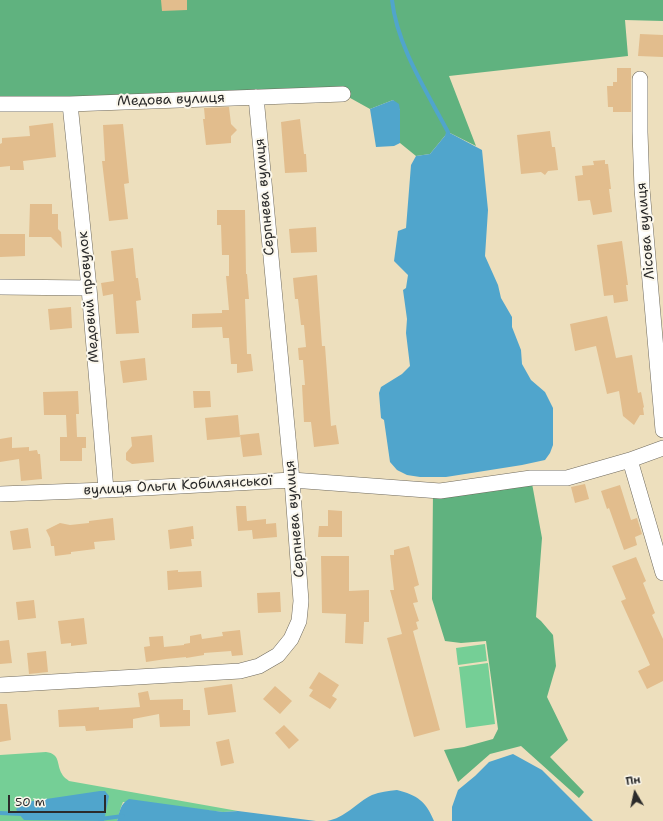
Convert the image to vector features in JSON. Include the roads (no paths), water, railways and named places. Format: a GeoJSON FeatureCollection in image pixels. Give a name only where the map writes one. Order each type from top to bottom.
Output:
{"type":"FeatureCollection","features":[{"type":"Feature","properties":{"kind":"street","name":"Лісова вулиця"},"geometry":{"type":"LineString","coordinates":[[640,79],[642,189],[663,430]]}},
{"type":"Feature","properties":{"kind":"street","name":"Медова вулиця"},"geometry":{"type":"LineString","coordinates":[[0,104],[70,104],[343,94]]}},
{"type":"Feature","properties":{"kind":"street","name":"Серпнева вулиця"},"geometry":{"type":"LineString","coordinates":[[0,685],[240,671],[259,666],[278,655],[290,640],[299,621],[301,601],[292,480],[256,97]]}},
{"type":"Feature","properties":{"kind":"street","name":"Медовий провулок"},"geometry":{"type":"LineString","coordinates":[[70,104],[89,288],[106,490]]}},
{"type":"Feature","properties":{"kind":"street"},"geometry":{"type":"LineString","coordinates":[[0,287],[89,288]]}},
{"type":"Feature","properties":{"kind":"street","name":"вулиця Ольги Кобилянської"},"geometry":{"type":"LineString","coordinates":[[0,494],[292,480],[440,491],[531,478],[567,478],[630,460],[663,448]]}},
{"type":"Feature","properties":{"kind":"street"},"geometry":{"type":"LineString","coordinates":[[630,460],[663,573]]}},
{"type":"Feature","properties":{"kind":"water"},"geometry":{"type":"Polygon","coordinates":[[[393,100],[399,104],[400,110],[400,143],[394,146],[376,147],[370,109],[393,100]]]}},
{"type":"Feature","properties":{"kind":"water"},"geometry":{"type":"Polygon","coordinates":[[[448,132],[482,150],[488,210],[485,256],[498,285],[501,298],[512,317],[512,327],[521,350],[522,364],[531,380],[545,392],[553,408],[553,445],[545,460],[446,477],[420,477],[407,475],[397,470],[390,462],[384,420],[381,418],[379,393],[381,387],[402,374],[410,366],[406,333],[407,319],[403,290],[406,288],[408,275],[394,261],[398,231],[406,228],[411,165],[416,156],[430,154],[448,132]]]}},
{"type":"Feature","properties":{"kind":"water"},"geometry":{"type":"Polygon","coordinates":[[[513,754],[542,770],[593,821],[452,821],[452,807],[458,790],[489,762],[513,754]]]}},
{"type":"Feature","properties":{"kind":"water"},"geometry":{"type":"Polygon","coordinates":[[[397,790],[410,794],[420,800],[428,808],[434,821],[327,821],[345,814],[372,795],[397,790]]]}},
{"type":"Feature","properties":{"kind":"water"},"geometry":{"type":"Polygon","coordinates":[[[105,791],[109,796],[104,821],[24,820],[16,809],[26,802],[105,791]]]}},
{"type":"Feature","properties":{"kind":"water"},"geometry":{"type":"Polygon","coordinates":[[[129,799],[223,812],[238,811],[316,821],[117,821],[122,806],[129,799]]]}},
{"type":"Feature","properties":{"kind":"waterway"},"geometry":{"type":"LineString","coordinates":[[392,0],[395,17],[406,51],[422,85],[448,132],[447,137]]}},
{"type":"Feature","properties":{"kind":"waterway"},"geometry":{"type":"LineString","coordinates":[[0,813],[22,814]]}},
{"type":"Feature","properties":{"kind":"waterway"},"geometry":{"type":"LineString","coordinates":[[100,819],[123,816]]}}]}
